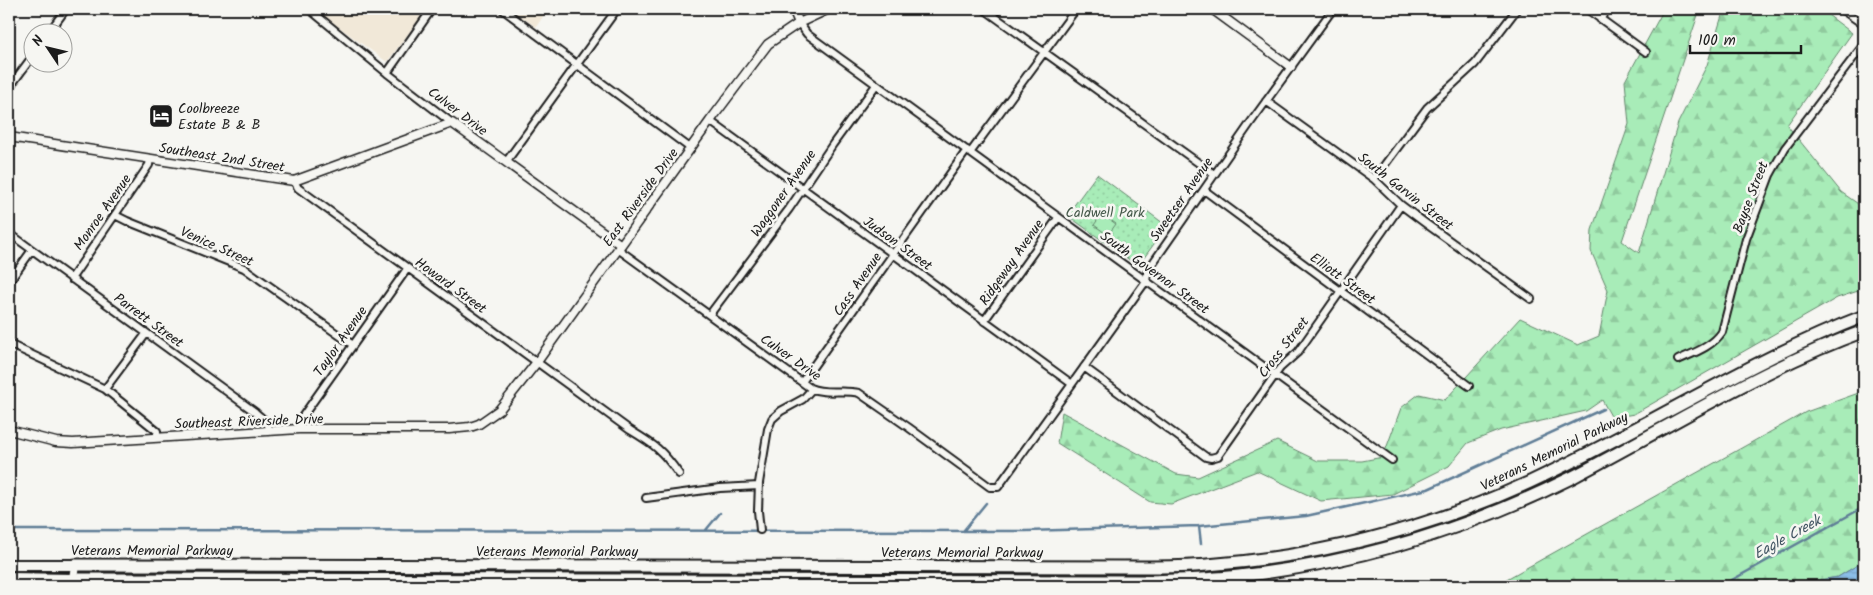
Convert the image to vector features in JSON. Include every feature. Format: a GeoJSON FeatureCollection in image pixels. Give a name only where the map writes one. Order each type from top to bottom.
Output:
{"type":"FeatureCollection","features":[{"type":"Feature","properties":{"kind":"highway","name":"Veterans Memorial Parkway"},"geometry":{"type":"LineString","coordinates":[[9,565],[1141,567],[1206,565],[1282,556],[1392,533],[1482,502],[1579,458],[1772,355],[1864,316]]}},
{"type":"Feature","properties":{"kind":"highway","name":"Veterans Memorial Parkway"},"geometry":{"type":"LineString","coordinates":[[9,578],[73,582],[1142,581],[1200,580],[1279,571],[1387,548],[1453,528],[1498,511],[1572,477],[1750,382],[1825,346],[1864,331]]}},
{"type":"Feature","properties":{"kind":"street"},"geometry":{"type":"LineString","coordinates":[[57,22],[66,9]]}},
{"type":"Feature","properties":{"kind":"street","name":"Culver Drive"},"geometry":{"type":"LineString","coordinates":[[309,9],[452,123],[802,382],[812,389],[821,392],[852,392],[864,396],[981,480]]}},
{"type":"Feature","properties":{"kind":"street"},"geometry":{"type":"LineString","coordinates":[[387,73],[432,9]]}},
{"type":"Feature","properties":{"kind":"street"},"geometry":{"type":"LineString","coordinates":[[502,9],[690,148]]}},
{"type":"Feature","properties":{"kind":"street"},"geometry":{"type":"LineString","coordinates":[[506,162],[616,9]]}},
{"type":"Feature","properties":{"kind":"street","name":"South Governor Street"},"geometry":{"type":"LineString","coordinates":[[793,9],[799,23],[807,34],[1392,460]]}},
{"type":"Feature","properties":{"kind":"street","name":"East Riverside Drive"},"geometry":{"type":"LineString","coordinates":[[489,418],[499,410],[537,362],[690,148],[768,44],[799,23],[829,9]]}},
{"type":"Feature","properties":{"kind":"street"},"geometry":{"type":"LineString","coordinates":[[984,9],[1214,174]]}},
{"type":"Feature","properties":{"kind":"street","name":"Cass Avenue"},"geometry":{"type":"LineString","coordinates":[[802,382],[893,254],[1076,9]]}},
{"type":"Feature","properties":{"kind":"street"},"geometry":{"type":"LineString","coordinates":[[1212,9],[1291,67]]}},
{"type":"Feature","properties":{"kind":"street","name":"Sweetser Avenue"},"geometry":{"type":"LineString","coordinates":[[981,480],[994,488],[998,488],[1002,484],[1146,281],[1148,270],[1214,174],[1333,9]]}},
{"type":"Feature","properties":{"kind":"street"},"geometry":{"type":"LineString","coordinates":[[1374,179],[1424,112],[1475,64],[1517,9]]}},
{"type":"Feature","properties":{"kind":"street"},"geometry":{"type":"LineString","coordinates":[[1587,9],[1646,52]]}},
{"type":"Feature","properties":{"kind":"street"},"geometry":{"type":"LineString","coordinates":[[1600,19],[1608,9]]}},
{"type":"Feature","properties":{"kind":"street"},"geometry":{"type":"LineString","coordinates":[[1841,9],[1864,25]]}},
{"type":"Feature","properties":{"kind":"street","name":"Bayse Street"},"geometry":{"type":"LineString","coordinates":[[1678,360],[1714,341],[1722,332],[1746,240],[1770,175],[1785,148],[1864,44]]}},
{"type":"Feature","properties":{"kind":"street"},"geometry":{"type":"LineString","coordinates":[[9,88],[22,70]]}},
{"type":"Feature","properties":{"kind":"street","name":"Waggoner Avenue"},"geometry":{"type":"LineString","coordinates":[[710,314],[789,209],[876,85]]}},
{"type":"Feature","properties":{"kind":"street","name":"South Garvin Street"},"geometry":{"type":"LineString","coordinates":[[1266,101],[1374,179],[1401,205],[1531,299]]}},
{"type":"Feature","properties":{"kind":"street","name":"Judson Street"},"geometry":{"type":"LineString","coordinates":[[710,121],[984,322],[1072,384]]}},
{"type":"Feature","properties":{"kind":"street","name":"Southeast 2nd Street"},"geometry":{"type":"LineString","coordinates":[[9,137],[294,181],[452,123]]}},
{"type":"Feature","properties":{"kind":"street","name":"Monroe Avenue"},"geometry":{"type":"LineString","coordinates":[[70,279],[150,165],[150,159]]}},
{"type":"Feature","properties":{"kind":"street","name":"Howard Street"},"geometry":{"type":"LineString","coordinates":[[294,181],[298,188],[407,269],[596,406],[653,444],[664,453],[679,474]]}},
{"type":"Feature","properties":{"kind":"street","name":"Elliott Street"},"geometry":{"type":"LineString","coordinates":[[1204,190],[1469,386]]}},
{"type":"Feature","properties":{"kind":"street","name":"Cross Street"},"geometry":{"type":"LineString","coordinates":[[1084,367],[1206,457],[1211,458],[1218,455],[1280,368],[1298,352],[1401,205]]}},
{"type":"Feature","properties":{"kind":"street","name":"Venice Street"},"geometry":{"type":"LineString","coordinates":[[115,215],[244,268],[353,345]]}},
{"type":"Feature","properties":{"kind":"street","name":"Ridgeway Avenue"},"geometry":{"type":"LineString","coordinates":[[984,322],[1058,218]]}},
{"type":"Feature","properties":{"kind":"street","name":"Parrett Street"},"geometry":{"type":"LineString","coordinates":[[9,233],[255,412],[270,426],[270,431]]}},
{"type":"Feature","properties":{"kind":"street"},"geometry":{"type":"LineString","coordinates":[[9,282],[32,250]]}},
{"type":"Feature","properties":{"kind":"street","name":"Taylor Avenue"},"geometry":{"type":"LineString","coordinates":[[299,430],[300,420],[407,269]]}},
{"type":"Feature","properties":{"kind":"street"},"geometry":{"type":"LineString","coordinates":[[105,389],[146,334]]}},
{"type":"Feature","properties":{"kind":"street"},"geometry":{"type":"LineString","coordinates":[[9,344],[105,389],[157,431],[157,437]]}},
{"type":"Feature","properties":{"kind":"street"},"geometry":{"type":"LineString","coordinates":[[760,530],[758,511],[759,486],[768,429],[772,419],[781,411],[803,399],[812,389]]}},
{"type":"Feature","properties":{"kind":"street","name":"Southeast Riverside Drive"},"geometry":{"type":"LineString","coordinates":[[9,430],[66,443],[270,431],[455,429],[470,427],[489,418]]}},
{"type":"Feature","properties":{"kind":"street"},"geometry":{"type":"LineString","coordinates":[[646,498],[720,488],[759,486]]}},
{"type":"Feature","properties":{"kind":"street"},"geometry":{"type":"LineString","coordinates":[[73,582],[75,565]]}},
{"type":"Feature","properties":{"kind":"shaded area"},"geometry":{"type":"Polygon","coordinates":[[[314,9],[427,9],[387,62],[314,9]]]}},
{"type":"Feature","properties":{"kind":"shaded area"},"geometry":{"type":"Polygon","coordinates":[[[510,9],[548,9],[536,27],[510,9]]]}},
{"type":"Feature","properties":{"kind":"green space"},"geometry":{"type":"Polygon","coordinates":[[[1664,9],[1700,9],[1622,241],[1639,253],[1678,123],[1707,65],[1724,9],[1820,9],[1852,33],[1787,125],[1841,192],[1864,208],[1864,289],[1837,298],[1634,414],[1612,418],[1602,400],[1586,411],[1501,430],[1468,443],[1449,466],[1393,494],[1321,501],[1257,471],[1171,504],[1150,502],[1057,443],[1062,412],[1176,474],[1198,477],[1277,441],[1318,461],[1362,461],[1383,457],[1401,408],[1419,394],[1445,400],[1520,318],[1578,345],[1599,336],[1608,290],[1591,251],[1592,230],[1629,124],[1625,81],[1664,9]]]}},
{"type":"Feature","properties":{"kind":"green space","name":"Caldwell Park"},"geometry":{"type":"Polygon","coordinates":[[[1097,174],[1167,226],[1138,266],[1067,215],[1097,174]]]}},
{"type":"Feature","properties":{"kind":"green space"},"geometry":{"type":"Polygon","coordinates":[[[1102,214],[1116,224],[1108,235],[1094,225],[1102,214]]]}},
{"type":"Feature","properties":{"kind":"green space"},"geometry":{"type":"Polygon","coordinates":[[[1864,391],[1864,561],[1838,577],[1820,580],[1808,586],[1494,586],[1806,412],[1864,391]]]}},
{"type":"Feature","properties":{"kind":"water"},"geometry":{"type":"Polygon","coordinates":[[[1864,561],[1864,586],[1808,586],[1820,580],[1838,577],[1864,561]]]}},
{"type":"Feature","properties":{"kind":"waterway"},"geometry":{"type":"LineString","coordinates":[[9,530],[1026,531],[1199,526],[1306,516],[1428,489],[1603,409]]}},
{"type":"Feature","properties":{"kind":"waterway"},"geometry":{"type":"LineString","coordinates":[[964,530],[986,503]]}},
{"type":"Feature","properties":{"kind":"waterway","name":"Eagle Creek"},"geometry":{"type":"LineString","coordinates":[[1721,586],[1864,507]]}},
{"type":"Feature","properties":{"kind":"waterway"},"geometry":{"type":"LineString","coordinates":[[706,530],[720,513]]}},
{"type":"Feature","properties":{"kind":"waterway"},"geometry":{"type":"LineString","coordinates":[[1199,526],[1201,544]]}},
{"type":"Feature","properties":{"kind":"place","name":"Coolbreeze Estate B & B"},"geometry":{"type":"Point","coordinates":[161,116]}}]}
